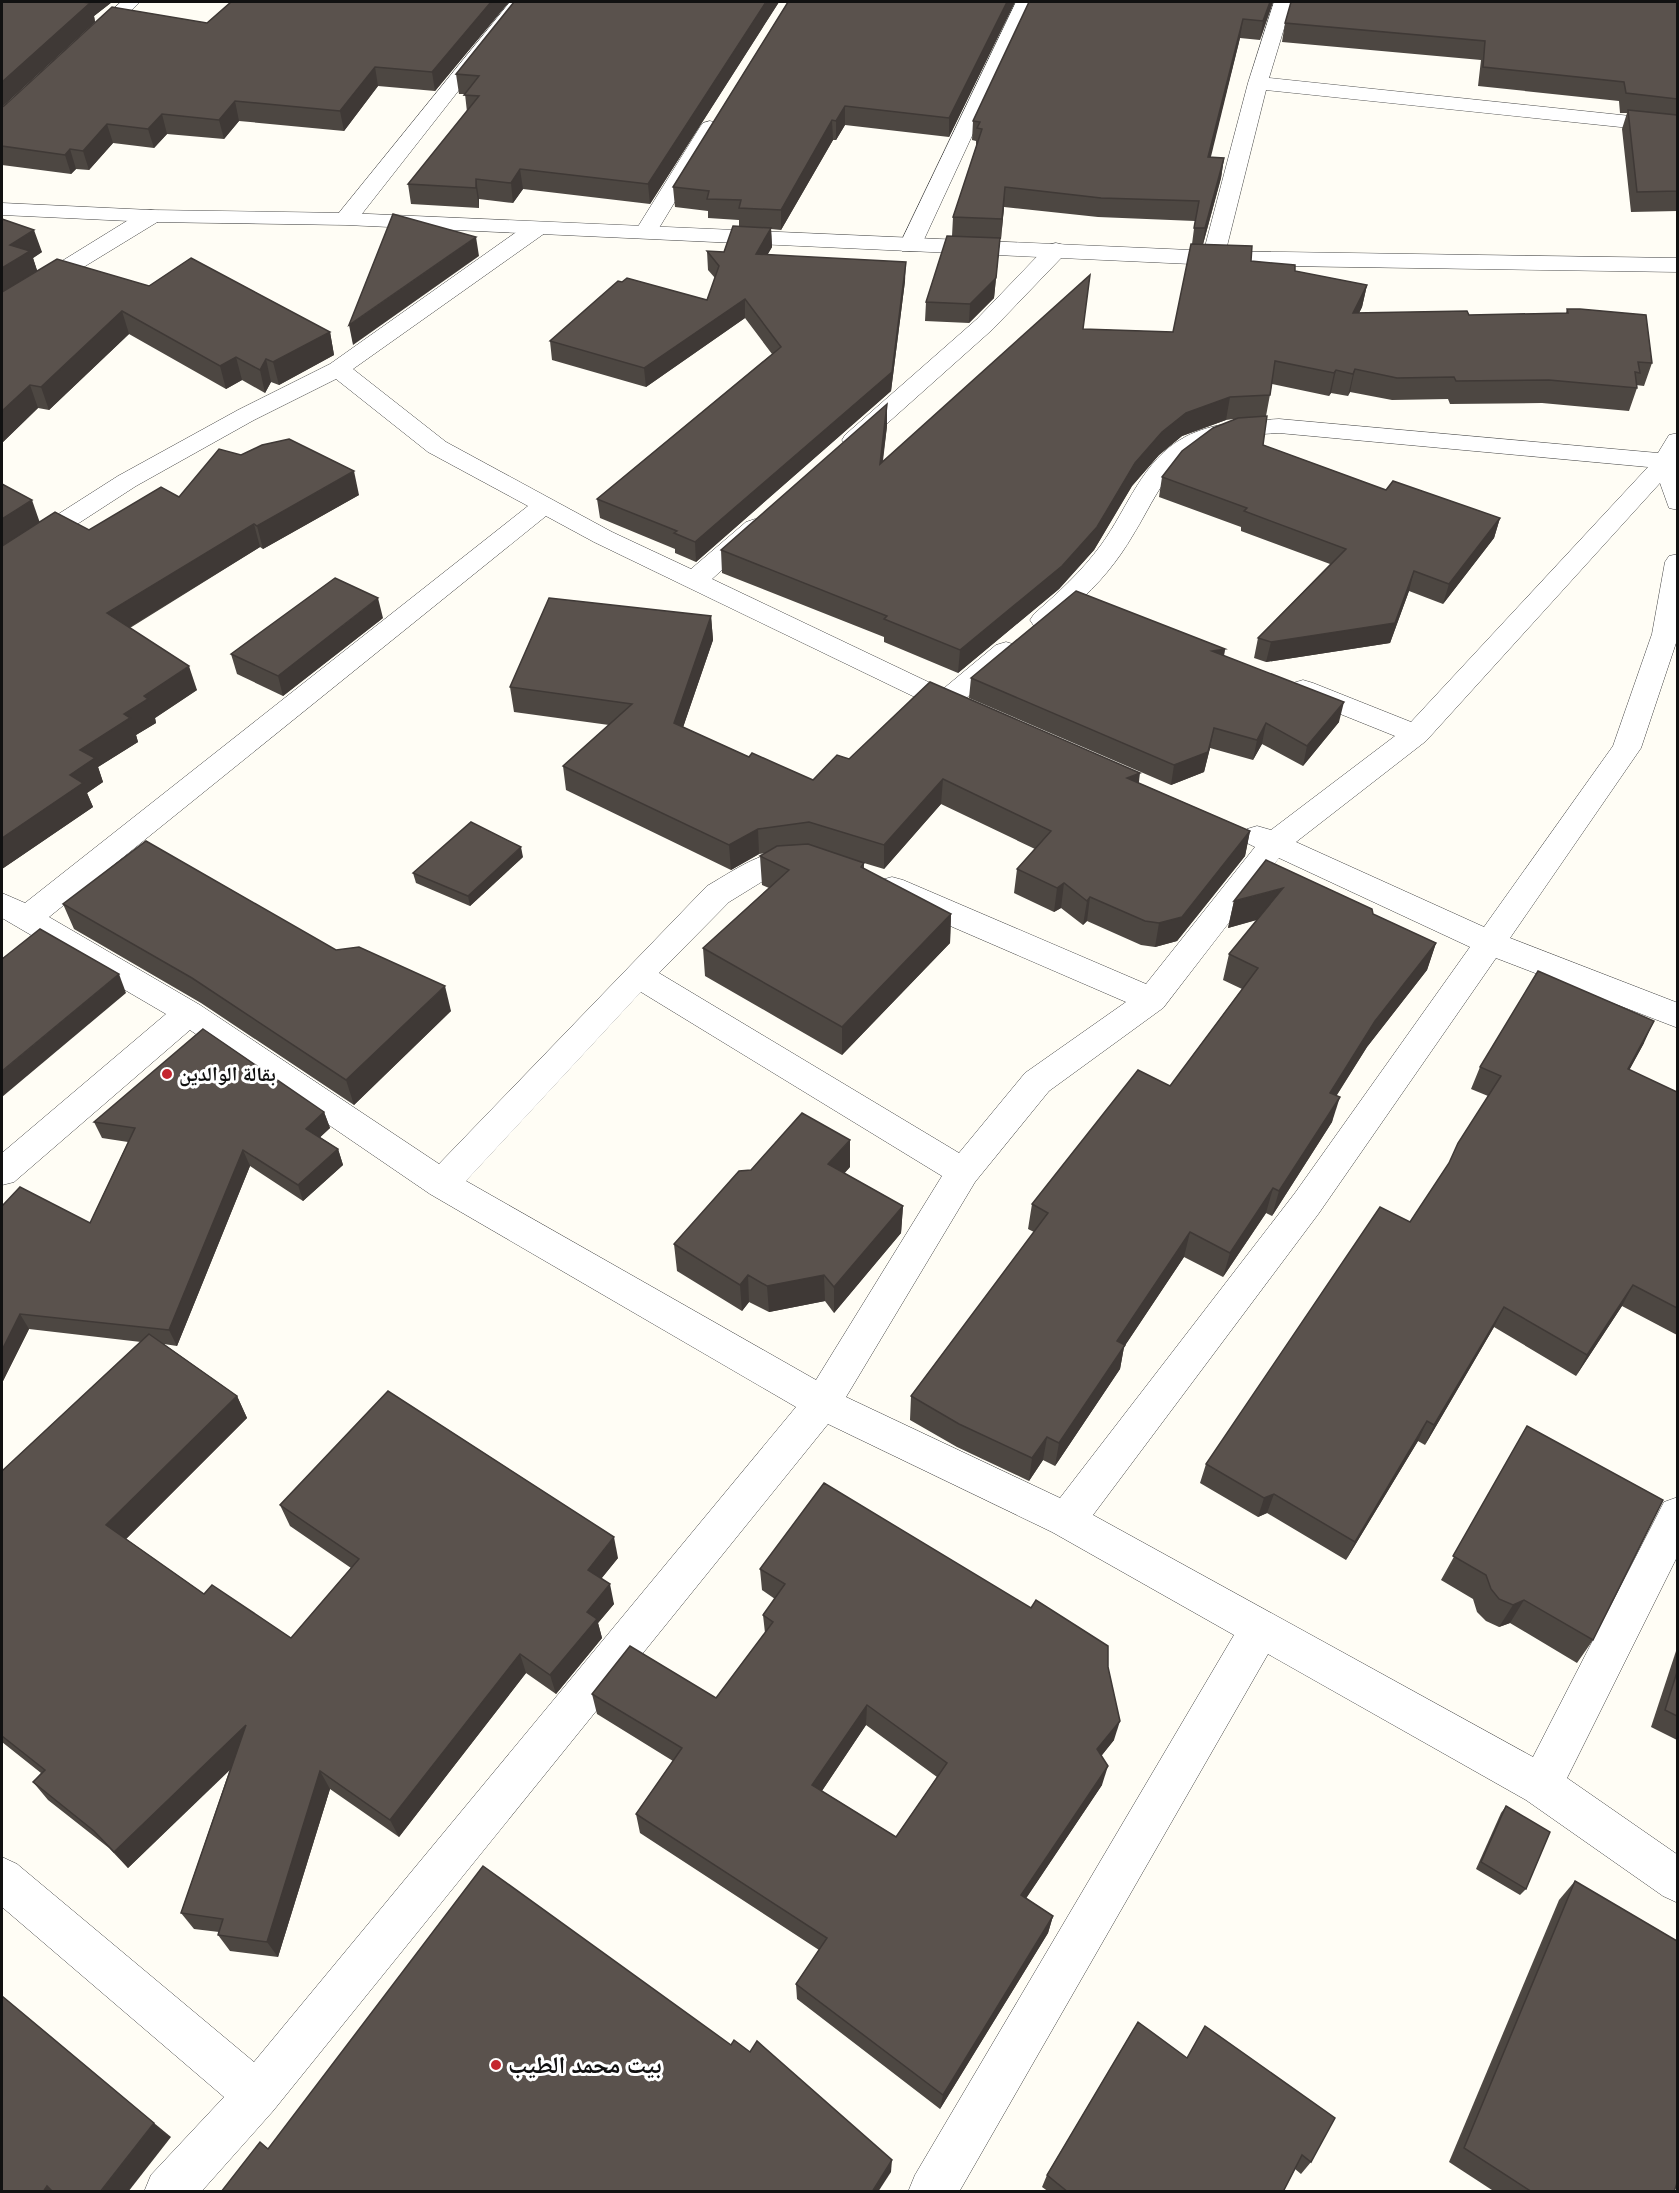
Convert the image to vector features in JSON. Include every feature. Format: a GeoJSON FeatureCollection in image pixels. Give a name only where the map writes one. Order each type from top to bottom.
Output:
{"type":"FeatureCollection","features":[{"type":"Feature","properties":{"kind":"street"},"geometry":{"type":"LineString","coordinates":[[80,49],[131,2]]}},
{"type":"Feature","properties":{"kind":"street"},"geometry":{"type":"LineString","coordinates":[[346,219],[519,2]]}},
{"type":"Feature","properties":{"kind":"street"},"geometry":{"type":"LineString","coordinates":[[910,246],[1025,2]]}},
{"type":"Feature","properties":{"kind":"street"},"geometry":{"type":"LineString","coordinates":[[1213,258],[1258,83],[1283,2]]}},
{"type":"Feature","properties":{"kind":"street"},"geometry":{"type":"LineString","coordinates":[[1258,83],[1677,127]]}},
{"type":"Feature","properties":{"kind":"street"},"geometry":{"type":"LineString","coordinates":[[645,233],[720,112]]}},
{"type":"Feature","properties":{"kind":"street"},"geometry":{"type":"LineString","coordinates":[[2,209],[151,216],[346,219],[1213,258],[1677,265]]}},
{"type":"Feature","properties":{"kind":"street"},"geometry":{"type":"LineString","coordinates":[[2,307],[151,216]]}},
{"type":"Feature","properties":{"kind":"street"},"geometry":{"type":"LineString","coordinates":[[2,561],[127,481],[246,415],[338,369],[537,228]]}},
{"type":"Feature","properties":{"kind":"street"},"geometry":{"type":"LineString","coordinates":[[836,456],[985,324],[1056,250]]}},
{"type":"Feature","properties":{"kind":"street"},"geometry":{"type":"LineString","coordinates":[[338,369],[437,447],[603,537],[988,720]]}},
{"type":"Feature","properties":{"kind":"street"},"geometry":{"type":"LineString","coordinates":[[945,701],[1081,601],[1142,495],[1169,462],[1192,443],[1227,429],[1279,426],[1674,453]]}},
{"type":"Feature","properties":{"kind":"street"},"geometry":{"type":"LineString","coordinates":[[1674,453],[1677,503]]}},
{"type":"Feature","properties":{"kind":"street"},"geometry":{"type":"LineString","coordinates":[[168,2192],[257,2095],[822,1403],[963,1172],[1037,1082],[1152,1000],[1274,843],[1416,734],[1514,631],[1674,453]]}},
{"type":"Feature","properties":{"kind":"street"},"geometry":{"type":"LineString","coordinates":[[545,505],[14,912],[189,1013],[442,1184],[822,1403],[1066,1520],[1541,1785],[1677,1881]]}},
{"type":"Feature","properties":{"kind":"street"},"geometry":{"type":"LineString","coordinates":[[695,580],[774,510]]}},
{"type":"Feature","properties":{"kind":"street"},"geometry":{"type":"LineString","coordinates":[[1066,1520],[1307,1203],[1627,748],[1665,634],[1677,562]]}},
{"type":"Feature","properties":{"kind":"street"},"geometry":{"type":"LineString","coordinates":[[1282,681],[1416,734]]}},
{"type":"Feature","properties":{"kind":"street"},"geometry":{"type":"LineString","coordinates":[[1230,824],[1490,943],[1677,1016]]}},
{"type":"Feature","properties":{"kind":"street"},"geometry":{"type":"LineString","coordinates":[[442,1184],[638,975],[718,894],[770,863],[810,859],[832,866]]}},
{"type":"Feature","properties":{"kind":"street"},"geometry":{"type":"LineString","coordinates":[[864,876],[1152,1000]]}},
{"type":"Feature","properties":{"kind":"street"},"geometry":{"type":"LineString","coordinates":[[638,975],[963,1172]]}},
{"type":"Feature","properties":{"kind":"street"},"geometry":{"type":"LineString","coordinates":[[2,1172],[189,1013]]}},
{"type":"Feature","properties":{"kind":"street"},"geometry":{"type":"LineString","coordinates":[[1541,1785],[1677,1514]]}},
{"type":"Feature","properties":{"kind":"street"},"geometry":{"type":"LineString","coordinates":[[932,2192],[1260,1629]]}},
{"type":"Feature","properties":{"kind":"street"},"geometry":{"type":"LineString","coordinates":[[2,1879],[257,2095]]}},
{"type":"Feature","properties":{"kind":"building"},"geometry":{"type":"Polygon","coordinates":[[[2,2],[82,2],[90,3],[2,82],[2,2]]]}},
{"type":"Feature","properties":{"kind":"building"},"geometry":{"type":"Polygon","coordinates":[[[231,2],[491,2],[432,72],[375,67],[340,111],[235,101],[219,120],[162,114],[148,129],[107,124],[83,151],[70,149],[65,155],[2,146],[2,107],[112,7],[207,23],[231,2]]]}},
{"type":"Feature","properties":{"kind":"building"},"geometry":{"type":"Polygon","coordinates":[[[514,2],[766,2],[648,184],[520,169],[511,183],[476,179],[476,188],[408,184],[479,96],[464,95],[479,76],[456,74],[514,2]]]}},
{"type":"Feature","properties":{"kind":"building"},"geometry":{"type":"Polygon","coordinates":[[[788,2],[1007,2],[949,118],[845,106],[836,121],[832,120],[781,210],[739,208],[741,200],[707,199],[709,191],[673,187],[788,2]]]}},
{"type":"Feature","properties":{"kind":"building"},"geometry":{"type":"Polygon","coordinates":[[[1029,2],[1270,2],[1263,21],[1243,19],[1208,157],[1224,158],[1205,228],[1194,228],[1199,201],[1101,198],[1005,187],[1002,219],[953,217],[982,129],[977,128],[980,122],[973,121],[1029,2]]]}},
{"type":"Feature","properties":{"kind":"building"},"geometry":{"type":"Polygon","coordinates":[[[1291,2],[1677,2],[1677,99],[1626,93],[1624,82],[1483,67],[1485,41],[1285,23],[1291,2]]]}},
{"type":"Feature","properties":{"kind":"building"},"geometry":{"type":"Polygon","coordinates":[[[1628,110],[1677,115],[1677,191],[1637,192],[1628,110]]]}},
{"type":"Feature","properties":{"kind":"building"},"geometry":{"type":"Polygon","coordinates":[[[393,214],[476,237],[349,325],[393,214]]]}},
{"type":"Feature","properties":{"kind":"building"},"geometry":{"type":"Polygon","coordinates":[[[2,219],[34,230],[10,245],[30,251],[2,268],[2,219]]]}},
{"type":"Feature","properties":{"kind":"building"},"geometry":{"type":"Polygon","coordinates":[[[733,226],[771,228],[756,254],[906,262],[892,372],[695,542],[674,533],[677,531],[597,499],[781,347],[745,299],[644,368],[550,341],[618,281],[622,282],[627,278],[707,300],[719,266],[707,251],[724,252],[733,226]]]}},
{"type":"Feature","properties":{"kind":"building"},"geometry":{"type":"Polygon","coordinates":[[[947,236],[1000,238],[996,278],[970,304],[926,302],[947,236]]]}},
{"type":"Feature","properties":{"kind":"building"},"geometry":{"type":"Polygon","coordinates":[[[1191,244],[1252,246],[1251,261],[1295,265],[1295,271],[1367,285],[1353,313],[1467,311],[1469,315],[1568,313],[1567,309],[1580,309],[1646,315],[1652,363],[1638,362],[1640,373],[1635,372],[1637,388],[1549,380],[1456,381],[1454,377],[1397,378],[1355,369],[1353,374],[1336,370],[1334,373],[1275,361],[1270,395],[1230,397],[1186,413],[1162,432],[1135,463],[1097,527],[1062,566],[960,650],[884,619],[887,616],[721,550],[887,404],[880,464],[1090,275],[1083,329],[1173,332],[1191,244]]]}},
{"type":"Feature","properties":{"kind":"building"},"geometry":{"type":"Polygon","coordinates":[[[191,258],[330,332],[273,362],[266,359],[260,370],[236,357],[220,366],[122,311],[41,387],[30,385],[2,411],[2,292],[57,259],[149,286],[191,258]]]}},
{"type":"Feature","properties":{"kind":"building"},"geometry":{"type":"Polygon","coordinates":[[[1267,416],[1263,445],[1386,490],[1393,481],[1500,518],[1449,584],[1414,571],[1395,623],[1271,642],[1258,638],[1346,549],[1244,511],[1247,508],[1162,477],[1182,451],[1213,428],[1238,418],[1267,416]]]}},
{"type":"Feature","properties":{"kind":"building"},"geometry":{"type":"Polygon","coordinates":[[[289,439],[354,471],[257,526],[254,524],[107,613],[189,666],[144,696],[148,699],[124,714],[130,718],[80,750],[95,758],[70,775],[83,783],[2,838],[2,546],[55,512],[89,530],[161,487],[179,497],[219,449],[241,455],[262,445],[289,439]]]}},
{"type":"Feature","properties":{"kind":"building"},"geometry":{"type":"Polygon","coordinates":[[[2,484],[32,500],[2,519],[2,484]]]}},
{"type":"Feature","properties":{"kind":"building"},"geometry":{"type":"Polygon","coordinates":[[[335,578],[378,598],[278,676],[231,654],[335,578]]]}},
{"type":"Feature","properties":{"kind":"building"},"geometry":{"type":"Polygon","coordinates":[[[1076,591],[1225,649],[1212,651],[1344,702],[1307,746],[1266,723],[1257,740],[1214,728],[1208,752],[1174,765],[971,678],[1076,591]]]}},
{"type":"Feature","properties":{"kind":"building"},"geometry":{"type":"Polygon","coordinates":[[[549,598],[711,616],[674,723],[749,757],[752,753],[813,780],[837,755],[849,759],[930,682],[1140,773],[1127,778],[1250,831],[1182,917],[1159,923],[1145,921],[1090,897],[1087,901],[1064,883],[1057,888],[1017,869],[1051,831],[943,779],[884,845],[809,822],[758,829],[729,845],[563,766],[632,704],[510,687],[549,598]]]}},
{"type":"Feature","properties":{"kind":"building"},"geometry":{"type":"Polygon","coordinates":[[[471,822],[521,847],[468,896],[413,873],[471,822]]]}},
{"type":"Feature","properties":{"kind":"building"},"geometry":{"type":"Polygon","coordinates":[[[146,841],[336,950],[359,947],[445,986],[346,1080],[192,978],[63,904],[146,841]]]}},
{"type":"Feature","properties":{"kind":"building"},"geometry":{"type":"Polygon","coordinates":[[[808,844],[864,863],[861,867],[951,914],[842,1027],[703,948],[789,870],[760,856],[777,846],[808,844]]]}},
{"type":"Feature","properties":{"kind":"building"},"geometry":{"type":"Polygon","coordinates":[[[1266,860],[1372,909],[1373,914],[1436,943],[1375,1021],[1330,1093],[1340,1097],[1279,1191],[1273,1188],[1230,1253],[1190,1232],[1117,1341],[1125,1345],[1059,1443],[1047,1437],[1032,1458],[959,1424],[911,1396],[1048,1213],[1032,1204],[1138,1070],[1170,1086],[1258,968],[1229,954],[1283,888],[1234,901],[1266,860]]]}},
{"type":"Feature","properties":{"kind":"building"},"geometry":{"type":"Polygon","coordinates":[[[40,929],[119,974],[2,1071],[2,959],[40,929]]]}},
{"type":"Feature","properties":{"kind":"building"},"geometry":{"type":"Polygon","coordinates":[[[1538,971],[1654,1021],[1628,1069],[1677,1092],[1677,1308],[1633,1285],[1587,1355],[1504,1307],[1434,1425],[1427,1421],[1355,1542],[1274,1494],[1264,1498],[1206,1464],[1380,1207],[1410,1222],[1449,1163],[1458,1143],[1501,1076],[1480,1067],[1538,971]]]}},
{"type":"Feature","properties":{"kind":"building"},"geometry":{"type":"Polygon","coordinates":[[[203,1029],[324,1112],[306,1129],[338,1149],[298,1185],[243,1150],[169,1330],[20,1314],[2,1350],[2,1206],[20,1187],[90,1223],[135,1128],[94,1122],[203,1029]]]}},
{"type":"Feature","properties":{"kind":"building"},"geometry":{"type":"Polygon","coordinates":[[[802,1113],[850,1140],[828,1164],[903,1206],[834,1287],[824,1275],[767,1286],[748,1275],[740,1285],[674,1244],[739,1171],[751,1170],[802,1113]]]}},
{"type":"Feature","properties":{"kind":"building"},"geometry":{"type":"Polygon","coordinates":[[[149,1334],[237,1396],[106,1525],[204,1594],[212,1585],[291,1638],[359,1559],[280,1505],[388,1391],[614,1537],[588,1570],[610,1584],[587,1612],[597,1619],[550,1675],[520,1654],[390,1820],[320,1771],[267,1942],[218,1935],[223,1919],[181,1913],[246,1725],[114,1852],[94,1831],[33,1782],[45,1770],[2,1736],[2,1471],[149,1334]]]}},
{"type":"Feature","properties":{"kind":"building"},"geometry":{"type":"Polygon","coordinates":[[[1527,1426],[1663,1500],[1593,1640],[1524,1600],[1513,1605],[1499,1599],[1491,1589],[1486,1575],[1453,1556],[1527,1426]]]}},
{"type":"Feature","properties":{"kind":"building"},"geometry":{"type":"Polygon","coordinates":[[[824,1483],[1031,1608],[1036,1600],[1108,1646],[1108,1667],[1120,1721],[1097,1749],[1108,1766],[1021,1895],[1053,1916],[943,2095],[796,1984],[827,1938],[636,1814],[682,1748],[592,1694],[630,1646],[716,1698],[773,1622],[763,1615],[785,1584],[760,1569],[824,1483]],[[867,1705],[812,1785],[896,1837],[947,1763],[867,1705]]]}},
{"type":"Feature","properties":{"kind":"building"},"geometry":{"type":"Polygon","coordinates":[[[1677,1672],[1677,1716],[1665,1710],[1677,1672]]]}},
{"type":"Feature","properties":{"kind":"building"},"geometry":{"type":"Polygon","coordinates":[[[1506,1806],[1550,1832],[1526,1889],[1481,1862],[1506,1806]]]}},
{"type":"Feature","properties":{"kind":"building"},"geometry":{"type":"Polygon","coordinates":[[[483,1866],[731,2045],[734,2040],[750,2052],[757,2041],[892,2160],[872,2192],[221,2192],[260,2142],[268,2149],[483,1866]]]}},
{"type":"Feature","properties":{"kind":"building"},"geometry":{"type":"Polygon","coordinates":[[[1575,1881],[1677,1941],[1677,2183],[1674,2192],[1532,2192],[1464,2148],[1575,1881]]]}},
{"type":"Feature","properties":{"kind":"building"},"geometry":{"type":"Polygon","coordinates":[[[2,1996],[154,2123],[100,2192],[53,2192],[47,2186],[43,2192],[2,2192],[2,1996]]]}},
{"type":"Feature","properties":{"kind":"building"},"geometry":{"type":"Polygon","coordinates":[[[1138,2022],[1187,2058],[1205,2026],[1335,2118],[1311,2162],[1302,2155],[1283,2192],[1068,2192],[1047,2175],[1138,2022]]]}},
{"type":"Feature","properties":{"kind":"place","name":"بقالة الوالدين"},"geometry":{"type":"Point","coordinates":[167,1074]}},
{"type":"Feature","properties":{"kind":"place","name":"بيت محمد الطيب"},"geometry":{"type":"Point","coordinates":[496,2065]}}]}
